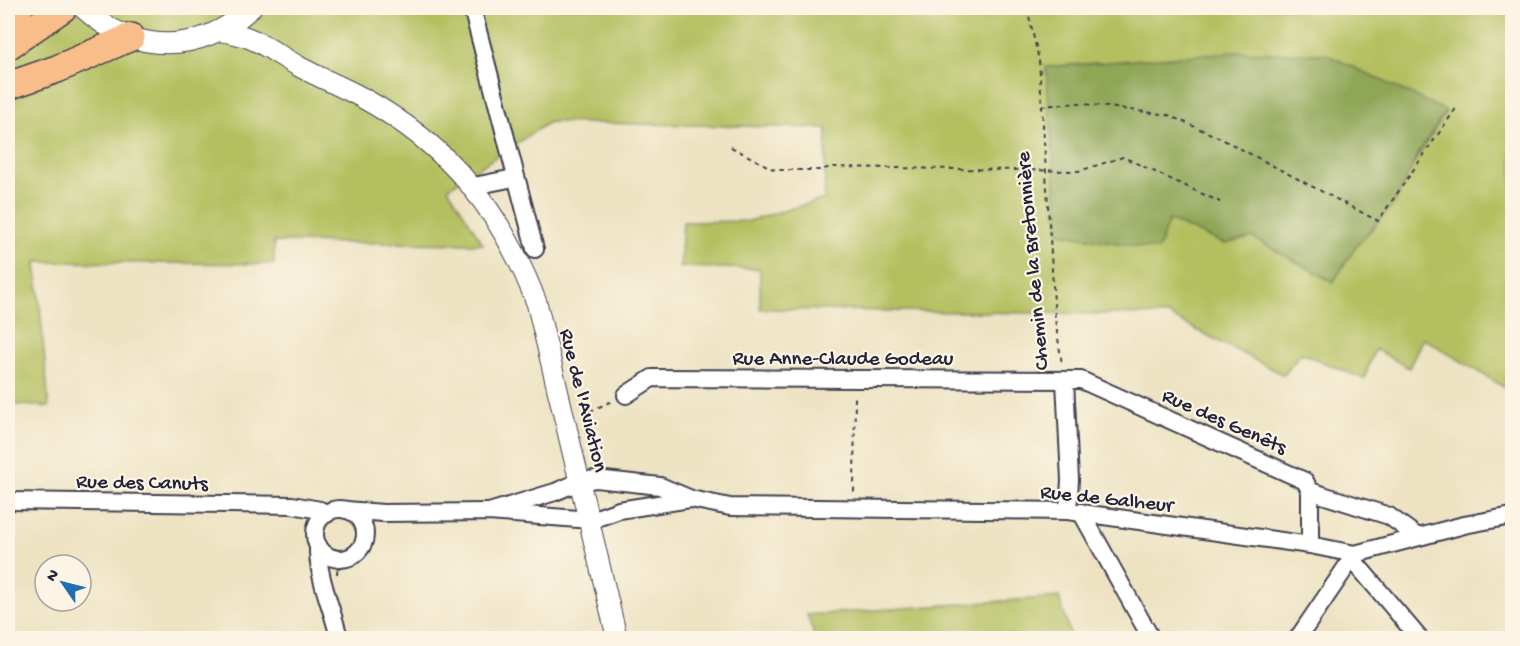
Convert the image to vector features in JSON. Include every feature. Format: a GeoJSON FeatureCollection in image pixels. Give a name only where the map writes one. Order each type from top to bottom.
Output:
{"type":"FeatureCollection","features":[{"type":"Feature","properties":{"kind":"highway"},"geometry":{"type":"LineString","coordinates":[[8,16],[19,8]]}},
{"type":"Feature","properties":{"kind":"highway"},"geometry":{"type":"LineString","coordinates":[[8,46],[63,8]]}},
{"type":"Feature","properties":{"kind":"highway"},"geometry":{"type":"LineString","coordinates":[[8,86],[66,66],[131,37]]}},
{"type":"Feature","properties":{"kind":"street"},"geometry":{"type":"LineString","coordinates":[[89,13],[131,37],[169,43],[194,40],[218,32],[253,8],[270,48]]}},
{"type":"Feature","properties":{"kind":"street"},"geometry":{"type":"LineString","coordinates":[[472,8],[514,178],[535,249]]}},
{"type":"Feature","properties":{"kind":"street","name":"Rue de l'Aviation"},"geometry":{"type":"LineString","coordinates":[[218,32],[253,38],[391,115],[437,150],[474,186],[500,226],[527,277],[537,304],[591,520],[617,639]]}},
{"type":"Feature","properties":{"kind":"street"},"geometry":{"type":"LineString","coordinates":[[474,186],[514,178]]}},
{"type":"Feature","properties":{"kind":"street","name":"Rue Anne-Claude Godeau"},"geometry":{"type":"LineString","coordinates":[[626,395],[652,378],[1065,381]]}},
{"type":"Feature","properties":{"kind":"street","name":"Rue des Genêts"},"geometry":{"type":"LineString","coordinates":[[1065,381],[1081,380],[1192,429],[1305,481],[1310,491]]}},
{"type":"Feature","properties":{"kind":"street","name":"Chemin de la Bretonnière"},"geometry":{"type":"LineString","coordinates":[[1065,381],[1074,512]]}},
{"type":"Feature","properties":{"kind":"street","name":"Rue de Galheur"},"geometry":{"type":"LineString","coordinates":[[581,481],[618,480],[660,486],[691,499],[730,507],[854,507],[1074,512],[1310,545],[1354,557],[1464,525],[1512,516]]}},
{"type":"Feature","properties":{"kind":"street"},"geometry":{"type":"LineString","coordinates":[[489,512],[555,492],[581,481]]}},
{"type":"Feature","properties":{"kind":"street"},"geometry":{"type":"LineString","coordinates":[[1310,545],[1310,491],[1389,516],[1418,537]]}},
{"type":"Feature","properties":{"kind":"street","name":"Rue de Galheur"},"geometry":{"type":"LineString","coordinates":[[591,520],[619,510],[691,499]]}},
{"type":"Feature","properties":{"kind":"street","name":"Rue des Canuts"},"geometry":{"type":"LineString","coordinates":[[8,501],[275,507],[292,505],[320,510],[327,514]]}},
{"type":"Feature","properties":{"kind":"street","name":"Rue des Canuts"},"geometry":{"type":"LineString","coordinates":[[275,507],[291,512],[317,537]]}},
{"type":"Feature","properties":{"kind":"street"},"geometry":{"type":"LineString","coordinates":[[317,537],[326,555],[338,559],[357,553],[364,542],[362,522],[356,515],[346,510]]}},
{"type":"Feature","properties":{"kind":"street"},"geometry":{"type":"LineString","coordinates":[[332,605],[322,586],[317,562],[317,537],[327,514],[346,510],[383,513],[489,512],[591,520]]}},
{"type":"Feature","properties":{"kind":"street"},"geometry":{"type":"LineString","coordinates":[[1074,512],[1151,639]]}},
{"type":"Feature","properties":{"kind":"street"},"geometry":{"type":"LineString","coordinates":[[1298,639],[1354,557],[1419,639]]}},
{"type":"Feature","properties":{"kind":"street"},"geometry":{"type":"LineString","coordinates":[[338,559],[331,575],[332,605],[339,639]]}},
{"type":"Feature","properties":{"kind":"path","name":"Chemin de la Bretonnière"},"geometry":{"type":"LineString","coordinates":[[1027,8],[1039,60],[1044,171],[1051,238],[1055,319],[1065,381]]}},
{"type":"Feature","properties":{"kind":"path"},"geometry":{"type":"LineString","coordinates":[[1041,106],[1088,104],[1168,115],[1218,137],[1378,221],[1457,107]]}},
{"type":"Feature","properties":{"kind":"path"},"geometry":{"type":"LineString","coordinates":[[731,147],[775,170],[820,170],[831,167],[1079,171],[1123,157],[1220,202]]}},
{"type":"Feature","properties":{"kind":"path"},"geometry":{"type":"LineString","coordinates":[[854,507],[855,379]]}},
{"type":"Feature","properties":{"kind":"path"},"geometry":{"type":"LineString","coordinates":[[566,422],[626,395]]}},
{"type":"Feature","properties":{"kind":"green space"},"geometry":{"type":"Polygon","coordinates":[[[8,8],[1512,8],[1512,392],[1423,338],[1409,368],[1375,349],[1364,379],[1301,353],[1284,375],[1168,315],[760,309],[760,269],[680,267],[683,222],[748,221],[824,199],[827,128],[549,122],[448,188],[483,244],[274,242],[274,264],[36,262],[49,407],[8,404],[8,8]],[[1446,111],[1168,220],[1225,244],[1252,237],[1333,282],[1357,245],[1375,226],[1446,111]]]}},
{"type":"Feature","properties":{"kind":"green space"},"geometry":{"type":"Polygon","coordinates":[[[1235,52],[1326,54],[1446,111],[1418,154],[1394,204],[1357,245],[1333,282],[1252,237],[1225,244],[1169,220],[1158,250],[1059,233],[1046,67],[1235,52]]]}},
{"type":"Feature","properties":{"kind":"green space"},"geometry":{"type":"Polygon","coordinates":[[[1059,597],[1071,638],[815,638],[807,615],[1059,597]]]}}]}
